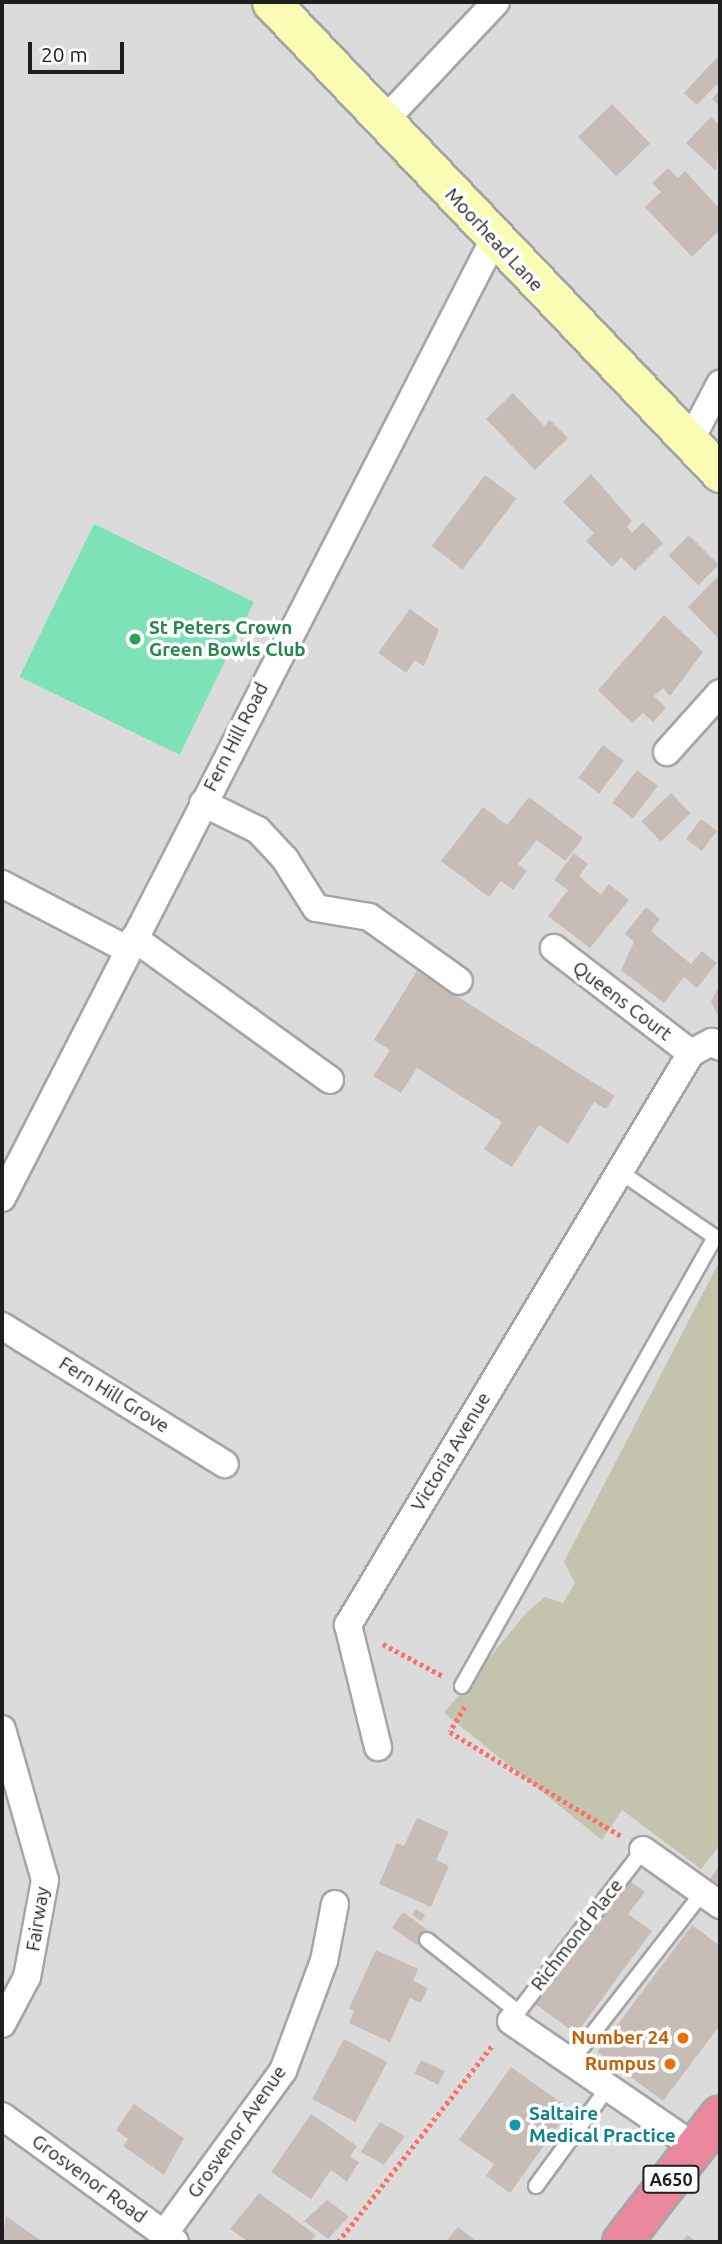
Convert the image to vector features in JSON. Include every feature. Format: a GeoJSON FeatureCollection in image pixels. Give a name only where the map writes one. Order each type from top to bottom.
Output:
{"type":"FeatureCollection","features":[{"type":"Feature","properties":{"kind":"highway","name":"A650"},"geometry":{"type":"LineString","coordinates":[[622,2242],[720,2115]]}},
{"type":"Feature","properties":{"kind":"street","name":"Moorhead Lane"},"geometry":{"type":"LineString","coordinates":[[271,2],[494,241],[720,473]]}},
{"type":"Feature","properties":{"kind":"street"},"geometry":{"type":"LineString","coordinates":[[383,121],[496,2]]}},
{"type":"Feature","properties":{"kind":"street","name":"Fern Hill Road"},"geometry":{"type":"LineString","coordinates":[[6,1181],[494,241]]}},
{"type":"Feature","properties":{"kind":"street"},"geometry":{"type":"LineString","coordinates":[[689,443],[720,384]]}},
{"type":"Feature","properties":{"kind":"street"},"geometry":{"type":"LineString","coordinates":[[667,752],[720,693]]}},
{"type":"Feature","properties":{"kind":"street"},"geometry":{"type":"LineString","coordinates":[[203,803],[258,831],[285,859],[316,908],[369,917],[459,981]]}},
{"type":"Feature","properties":{"kind":"street"},"geometry":{"type":"LineString","coordinates":[[2,884],[131,944],[330,1080]]}},
{"type":"Feature","properties":{"kind":"street","name":"Queens Court"},"geometry":{"type":"LineString","coordinates":[[554,948],[708,1047]]}},
{"type":"Feature","properties":{"kind":"street","name":"Victoria Avenue"},"geometry":{"type":"LineString","coordinates":[[348,1625],[619,1171],[708,1047]]}},
{"type":"Feature","properties":{"kind":"street","name":"Fern Hill Grove"},"geometry":{"type":"LineString","coordinates":[[2,1326],[225,1464]]}},
{"type":"Feature","properties":{"kind":"street"},"geometry":{"type":"LineString","coordinates":[[348,1625],[378,1747]]}},
{"type":"Feature","properties":{"kind":"street","name":"Fairway"},"geometry":{"type":"LineString","coordinates":[[2,1729],[45,1880],[27,1977],[2,2024]]}},
{"type":"Feature","properties":{"kind":"street"},"geometry":{"type":"LineString","coordinates":[[643,1850],[711,1898]]}},
{"type":"Feature","properties":{"kind":"street","name":"Grosvenor Avenue"},"geometry":{"type":"LineString","coordinates":[[169,2238],[283,2071],[324,1961],[335,1904]]}},
{"type":"Feature","properties":{"kind":"street"},"geometry":{"type":"LineString","coordinates":[[514,2016],[569,2064],[695,2147]]}},
{"type":"Feature","properties":{"kind":"street","name":"Grosvenor Road"},"geometry":{"type":"LineString","coordinates":[[2,2116],[169,2238]]}},
{"type":"Feature","properties":{"kind":"lane"},"geometry":{"type":"LineString","coordinates":[[461,1686],[715,1237],[619,1171]]}},
{"type":"Feature","properties":{"kind":"lane","name":"Richmond Place"},"geometry":{"type":"LineString","coordinates":[[514,2016],[643,1850]]}},
{"type":"Feature","properties":{"kind":"lane"},"geometry":{"type":"LineString","coordinates":[[569,2064],[711,1898]]}},
{"type":"Feature","properties":{"kind":"lane"},"geometry":{"type":"LineString","coordinates":[[427,1940],[514,2016]]}},
{"type":"Feature","properties":{"kind":"lane"},"geometry":{"type":"LineString","coordinates":[[536,2186],[607,2089]]}},
{"type":"Feature","properties":{"kind":"path"},"geometry":{"type":"LineString","coordinates":[[348,1625],[473,1693],[450,1732],[643,1850]]}},
{"type":"Feature","properties":{"kind":"path"},"geometry":{"type":"LineString","coordinates":[[338,2242],[514,2016]]}},
{"type":"Feature","properties":{"kind":"shaded area"},"geometry":{"type":"Polygon","coordinates":[[[2,2],[720,2],[720,2242],[2,2242],[2,2]]]}},
{"type":"Feature","properties":{"kind":"shaded area"},"geometry":{"type":"Polygon","coordinates":[[[720,1260],[720,1845],[701,1869],[622,1810],[602,1840],[444,1713],[527,1612],[545,1597],[563,1603],[575,1583],[564,1562],[720,1260]]]}},
{"type":"Feature","properties":{"kind":"green space","name":"St Peters Crown Green Bowls Club"},"geometry":{"type":"Polygon","coordinates":[[[94,524],[254,602],[179,755],[19,677],[94,524]]]}},
{"type":"Feature","properties":{"kind":"building"},"geometry":{"type":"Polygon","coordinates":[[[720,54],[720,81],[697,105],[684,93],[720,54]]]}},
{"type":"Feature","properties":{"kind":"building"},"geometry":{"type":"Polygon","coordinates":[[[720,89],[720,107],[712,99],[720,89]]]}},
{"type":"Feature","properties":{"kind":"building"},"geometry":{"type":"Polygon","coordinates":[[[612,104],[650,144],[616,176],[578,137],[612,104]]]}},
{"type":"Feature","properties":{"kind":"building"},"geometry":{"type":"Polygon","coordinates":[[[711,117],[720,126],[716,171],[686,143],[711,117]]]}},
{"type":"Feature","properties":{"kind":"building"},"geometry":{"type":"Polygon","coordinates":[[[668,168],[678,178],[685,171],[720,209],[720,230],[692,257],[645,207],[661,192],[652,183],[668,168]]]}},
{"type":"Feature","properties":{"kind":"building"},"geometry":{"type":"Polygon","coordinates":[[[513,393],[544,426],[550,420],[568,438],[535,470],[486,419],[513,393]]]}},
{"type":"Feature","properties":{"kind":"building"},"geometry":{"type":"Polygon","coordinates":[[[591,474],[632,521],[627,527],[632,533],[643,522],[663,543],[635,571],[621,557],[612,567],[586,541],[594,533],[563,502],[591,474]]]}},
{"type":"Feature","properties":{"kind":"building"},"geometry":{"type":"Polygon","coordinates":[[[485,475],[516,498],[463,570],[431,546],[485,475]]]}},
{"type":"Feature","properties":{"kind":"building"},"geometry":{"type":"Polygon","coordinates":[[[689,535],[719,565],[698,585],[668,556],[689,535]]]}},
{"type":"Feature","properties":{"kind":"building"},"geometry":{"type":"Polygon","coordinates":[[[720,574],[720,640],[688,607],[720,574]]]}},
{"type":"Feature","properties":{"kind":"building"},"geometry":{"type":"Polygon","coordinates":[[[410,609],[439,630],[424,666],[415,660],[406,673],[378,653],[410,609]]]}},
{"type":"Feature","properties":{"kind":"building"},"geometry":{"type":"Polygon","coordinates":[[[664,615],[703,652],[670,696],[663,688],[654,696],[666,708],[653,722],[643,713],[632,723],[598,690],[664,615]]]}},
{"type":"Feature","properties":{"kind":"building"},"geometry":{"type":"Polygon","coordinates":[[[603,745],[624,761],[599,793],[578,778],[603,745]]]}},
{"type":"Feature","properties":{"kind":"building"},"geometry":{"type":"Polygon","coordinates":[[[637,770],[658,786],[633,818],[612,803],[637,770]]]}},
{"type":"Feature","properties":{"kind":"building"},"geometry":{"type":"Polygon","coordinates":[[[671,793],[690,813],[661,842],[642,821],[671,793]]]}},
{"type":"Feature","properties":{"kind":"building"},"geometry":{"type":"Polygon","coordinates":[[[529,797],[583,838],[565,861],[537,840],[518,864],[527,871],[513,890],[501,881],[489,897],[441,861],[483,807],[507,825],[529,797]]]}},
{"type":"Feature","properties":{"kind":"building"},"geometry":{"type":"Polygon","coordinates":[[[701,819],[717,831],[702,851],[686,839],[701,819]]]}},
{"type":"Feature","properties":{"kind":"building"},"geometry":{"type":"Polygon","coordinates":[[[574,853],[588,864],[579,876],[601,895],[609,884],[629,900],[590,948],[548,916],[568,890],[554,880],[574,853]]]}},
{"type":"Feature","properties":{"kind":"building"},"geometry":{"type":"Polygon","coordinates":[[[646,907],[660,919],[651,931],[691,964],[702,951],[717,963],[697,988],[684,977],[664,1003],[621,970],[634,942],[625,934],[646,907]]]}},
{"type":"Feature","properties":{"kind":"building"},"geometry":{"type":"Polygon","coordinates":[[[417,971],[615,1096],[606,1109],[594,1102],[568,1144],[539,1125],[512,1167],[484,1149],[502,1122],[417,1068],[401,1093],[373,1076],[390,1050],[374,1040],[417,971]]]}},
{"type":"Feature","properties":{"kind":"building"},"geometry":{"type":"Polygon","coordinates":[[[720,985],[720,1020],[711,1001],[720,985]]]}},
{"type":"Feature","properties":{"kind":"building"},"geometry":{"type":"Polygon","coordinates":[[[417,1818],[449,1832],[436,1860],[449,1866],[431,1907],[379,1884],[397,1843],[404,1846],[417,1818]]]}},
{"type":"Feature","properties":{"kind":"building"},"geometry":{"type":"Polygon","coordinates":[[[720,1863],[720,1887],[710,1880],[720,1863]]]}},
{"type":"Feature","properties":{"kind":"building"},"geometry":{"type":"Polygon","coordinates":[[[626,1878],[645,1892],[628,1914],[652,1931],[576,2034],[534,2003],[626,1878]]]}},
{"type":"Feature","properties":{"kind":"building"},"geometry":{"type":"Polygon","coordinates":[[[416,1909],[425,1915],[421,1921],[412,1915],[416,1909]]]}},
{"type":"Feature","properties":{"kind":"building"},"geometry":{"type":"Polygon","coordinates":[[[403,1912],[428,1930],[417,1946],[392,1927],[403,1912]]]}},
{"type":"Feature","properties":{"kind":"building"},"geometry":{"type":"Polygon","coordinates":[[[692,1925],[720,1946],[720,2025],[663,2101],[597,2052],[692,1925]]]}},
{"type":"Feature","properties":{"kind":"building"},"geometry":{"type":"Polygon","coordinates":[[[376,1950],[418,1969],[413,1981],[428,1988],[421,2003],[410,1998],[390,2042],[349,2023],[354,2011],[349,2008],[376,1950]]]}},
{"type":"Feature","properties":{"kind":"building"},"geometry":{"type":"Polygon","coordinates":[[[344,2039],[387,2062],[355,2122],[312,2099],[344,2039]]]}},
{"type":"Feature","properties":{"kind":"building"},"geometry":{"type":"Polygon","coordinates":[[[421,2060],[445,2071],[438,2085],[415,2074],[421,2060]]]}},
{"type":"Feature","properties":{"kind":"building","name":"Saltaire Medical Practice"},"geometry":{"type":"Polygon","coordinates":[[[511,2067],[570,2109],[510,2193],[486,2176],[494,2164],[459,2140],[511,2067]]]}},
{"type":"Feature","properties":{"kind":"building"},"geometry":{"type":"Polygon","coordinates":[[[134,2104],[184,2138],[164,2175],[123,2146],[128,2139],[116,2130],[134,2104]]]}},
{"type":"Feature","properties":{"kind":"building"},"geometry":{"type":"Polygon","coordinates":[[[311,2114],[357,2146],[350,2157],[359,2162],[347,2182],[331,2170],[311,2199],[271,2172],[311,2114]]]}},
{"type":"Feature","properties":{"kind":"building"},"geometry":{"type":"Polygon","coordinates":[[[380,2122],[405,2136],[384,2165],[361,2152],[380,2122]]]}},
{"type":"Feature","properties":{"kind":"building"},"geometry":{"type":"Polygon","coordinates":[[[259,2193],[316,2235],[310,2242],[249,2242],[230,2229],[259,2193]]]}},
{"type":"Feature","properties":{"kind":"building"},"geometry":{"type":"Polygon","coordinates":[[[327,2200],[349,2216],[328,2239],[304,2221],[327,2200]]]}},
{"type":"Feature","properties":{"kind":"building"},"geometry":{"type":"Polygon","coordinates":[[[6,2216],[43,2242],[2,2242],[6,2216]]]}},
{"type":"Feature","properties":{"kind":"building"},"geometry":{"type":"Polygon","coordinates":[[[458,2227],[477,2242],[445,2242],[458,2227]]]}},
{"type":"Feature","properties":{"kind":"building"},"geometry":{"type":"Polygon","coordinates":[[[687,2235],[697,2242],[682,2242],[687,2235]]]}},
{"type":"Feature","properties":{"kind":"place","name":"St Peters Crown Green Bowls Club"},"geometry":{"type":"Point","coordinates":[135,639]}},
{"type":"Feature","properties":{"kind":"place","name":"Number 24"},"geometry":{"type":"Point","coordinates":[683,2038]}},
{"type":"Feature","properties":{"kind":"place","name":"Rumpus"},"geometry":{"type":"Point","coordinates":[670,2064]}},
{"type":"Feature","properties":{"kind":"place","name":"Saltaire Medical Practice"},"geometry":{"type":"Point","coordinates":[515,2125]}}]}
